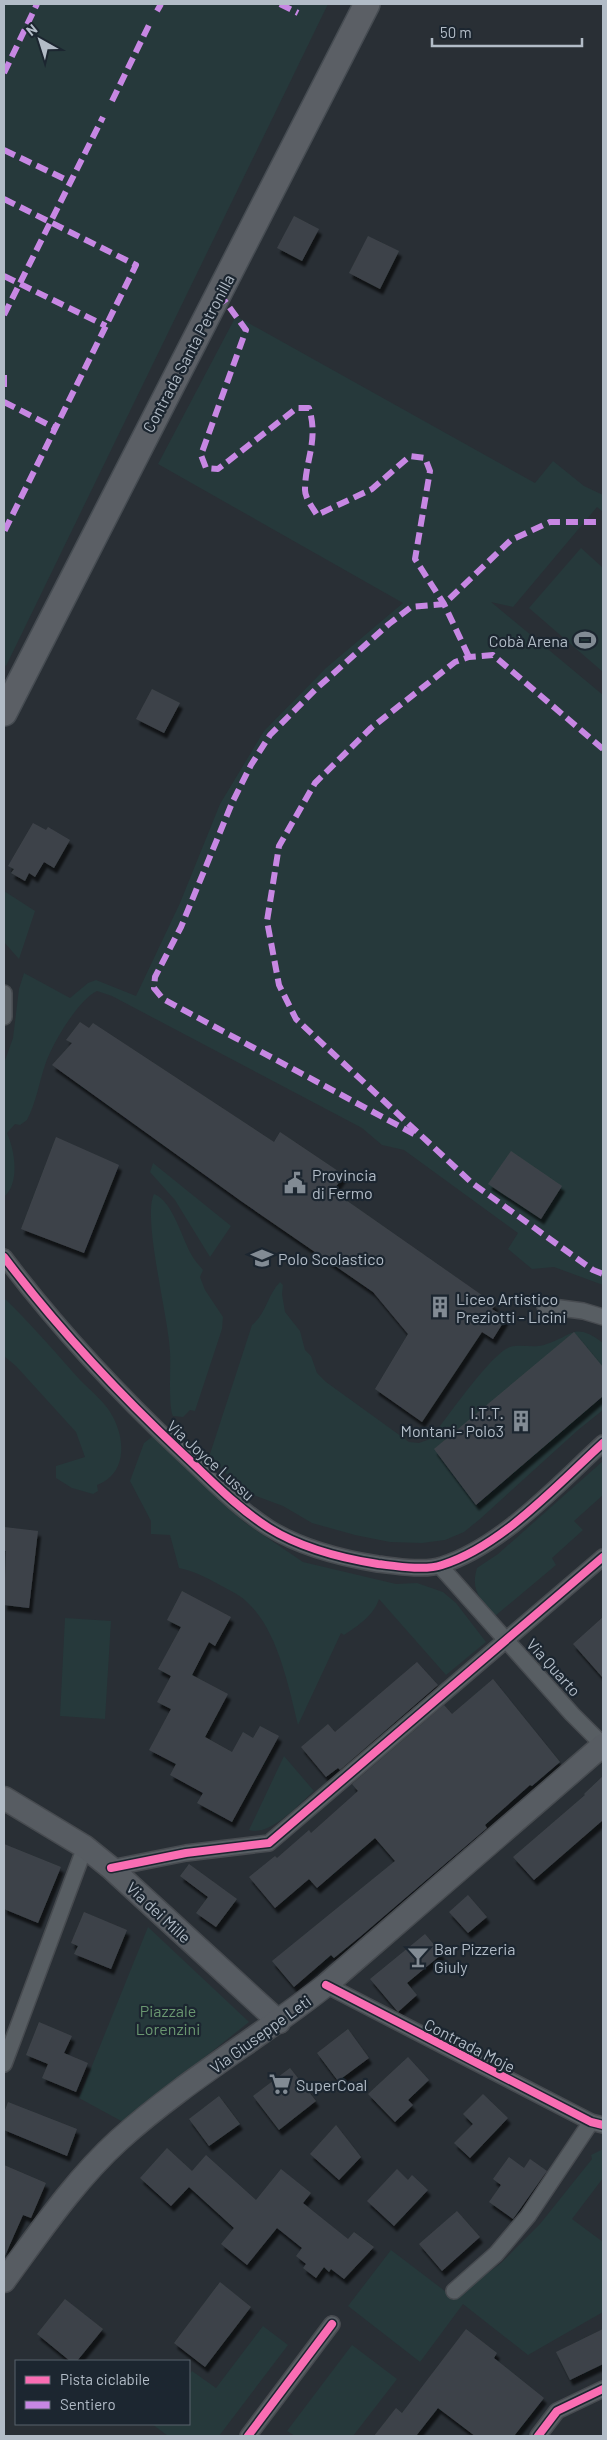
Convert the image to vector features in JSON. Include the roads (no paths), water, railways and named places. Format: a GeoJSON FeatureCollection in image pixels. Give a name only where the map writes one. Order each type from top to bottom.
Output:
{"type":"FeatureCollection","features":[{"type":"Feature","properties":{"kind":"main road","name":"Contrada Santa Petronilla"},"geometry":{"type":"LineString","coordinates":[[6,712],[131,462],[367,4]]}},
{"type":"Feature","properties":{"kind":"main road","name":"Via Giuseppe Leti"},"geometry":{"type":"LineString","coordinates":[[4,2281],[86,2173],[119,2140],[157,2108],[278,2022],[326,1985],[603,1745]]}},
{"type":"Feature","properties":{"kind":"main road","name":"Via dei Mille"},"geometry":{"type":"LineString","coordinates":[[4,1798],[85,1847],[111,1868],[278,2022]]}},
{"type":"Feature","properties":{"kind":"street"},"geometry":{"type":"LineString","coordinates":[[4,993],[4,1017]]}},
{"type":"Feature","properties":{"kind":"street","name":"Via Joyce Lussu"},"geometry":{"type":"LineString","coordinates":[[5,1260],[72,1343],[138,1411],[231,1500],[270,1528],[302,1544],[347,1559],[399,1567],[440,1566],[473,1553],[501,1534],[603,1443]]}},
{"type":"Feature","properties":{"kind":"street"},"geometry":{"type":"LineString","coordinates":[[545,1306],[583,1311],[603,1317]]}},
{"type":"Feature","properties":{"kind":"street"},"geometry":{"type":"LineString","coordinates":[[111,1868],[186,1853],[269,1843],[603,1557]]}},
{"type":"Feature","properties":{"kind":"street","name":"Via Quarto"},"geometry":{"type":"LineString","coordinates":[[440,1566],[572,1714],[603,1745]]}},
{"type":"Feature","properties":{"kind":"street"},"geometry":{"type":"LineString","coordinates":[[4,2064],[85,1847]]}},
{"type":"Feature","properties":{"kind":"street","name":"Contrada Moje"},"geometry":{"type":"LineString","coordinates":[[326,1985],[597,2124]]}},
{"type":"Feature","properties":{"kind":"street"},"geometry":{"type":"LineString","coordinates":[[454,2291],[496,2254],[528,2216],[597,2124]]}},
{"type":"Feature","properties":{"kind":"street"},"geometry":{"type":"LineString","coordinates":[[248,2436],[332,2324]]}},
{"type":"Feature","properties":{"kind":"street"},"geometry":{"type":"LineString","coordinates":[[538,2436],[557,2411],[603,2389]]}},
{"type":"Feature","properties":{"kind":"place","name":"Cobà Arena"},"geometry":{"type":"Point","coordinates":[585,640]}},
{"type":"Feature","properties":{"kind":"place","name":"Provincia di Fermo"},"geometry":{"type":"Point","coordinates":[295,1183]}},
{"type":"Feature","properties":{"kind":"place","name":"Polo Scolastico"},"geometry":{"type":"Point","coordinates":[262,1258]}},
{"type":"Feature","properties":{"kind":"place","name":"Liceo Artistico Preziotti - Licini"},"geometry":{"type":"Point","coordinates":[440,1307]}},
{"type":"Feature","properties":{"kind":"place","name":"I.T.T. Montani- Polo3"},"geometry":{"type":"Point","coordinates":[521,1421]}},
{"type":"Feature","properties":{"kind":"place","name":"Bar Pizzeria Giuly"},"geometry":{"type":"Point","coordinates":[418,1957]}},
{"type":"Feature","properties":{"kind":"place","name":"SuperCoal"},"geometry":{"type":"Point","coordinates":[280,2084]}},
{"type":"Feature","properties":{"kind":"park label","name":"Piazzale Lorenzini"},"geometry":{"type":"Point","coordinates":[168,2019]}}]}
